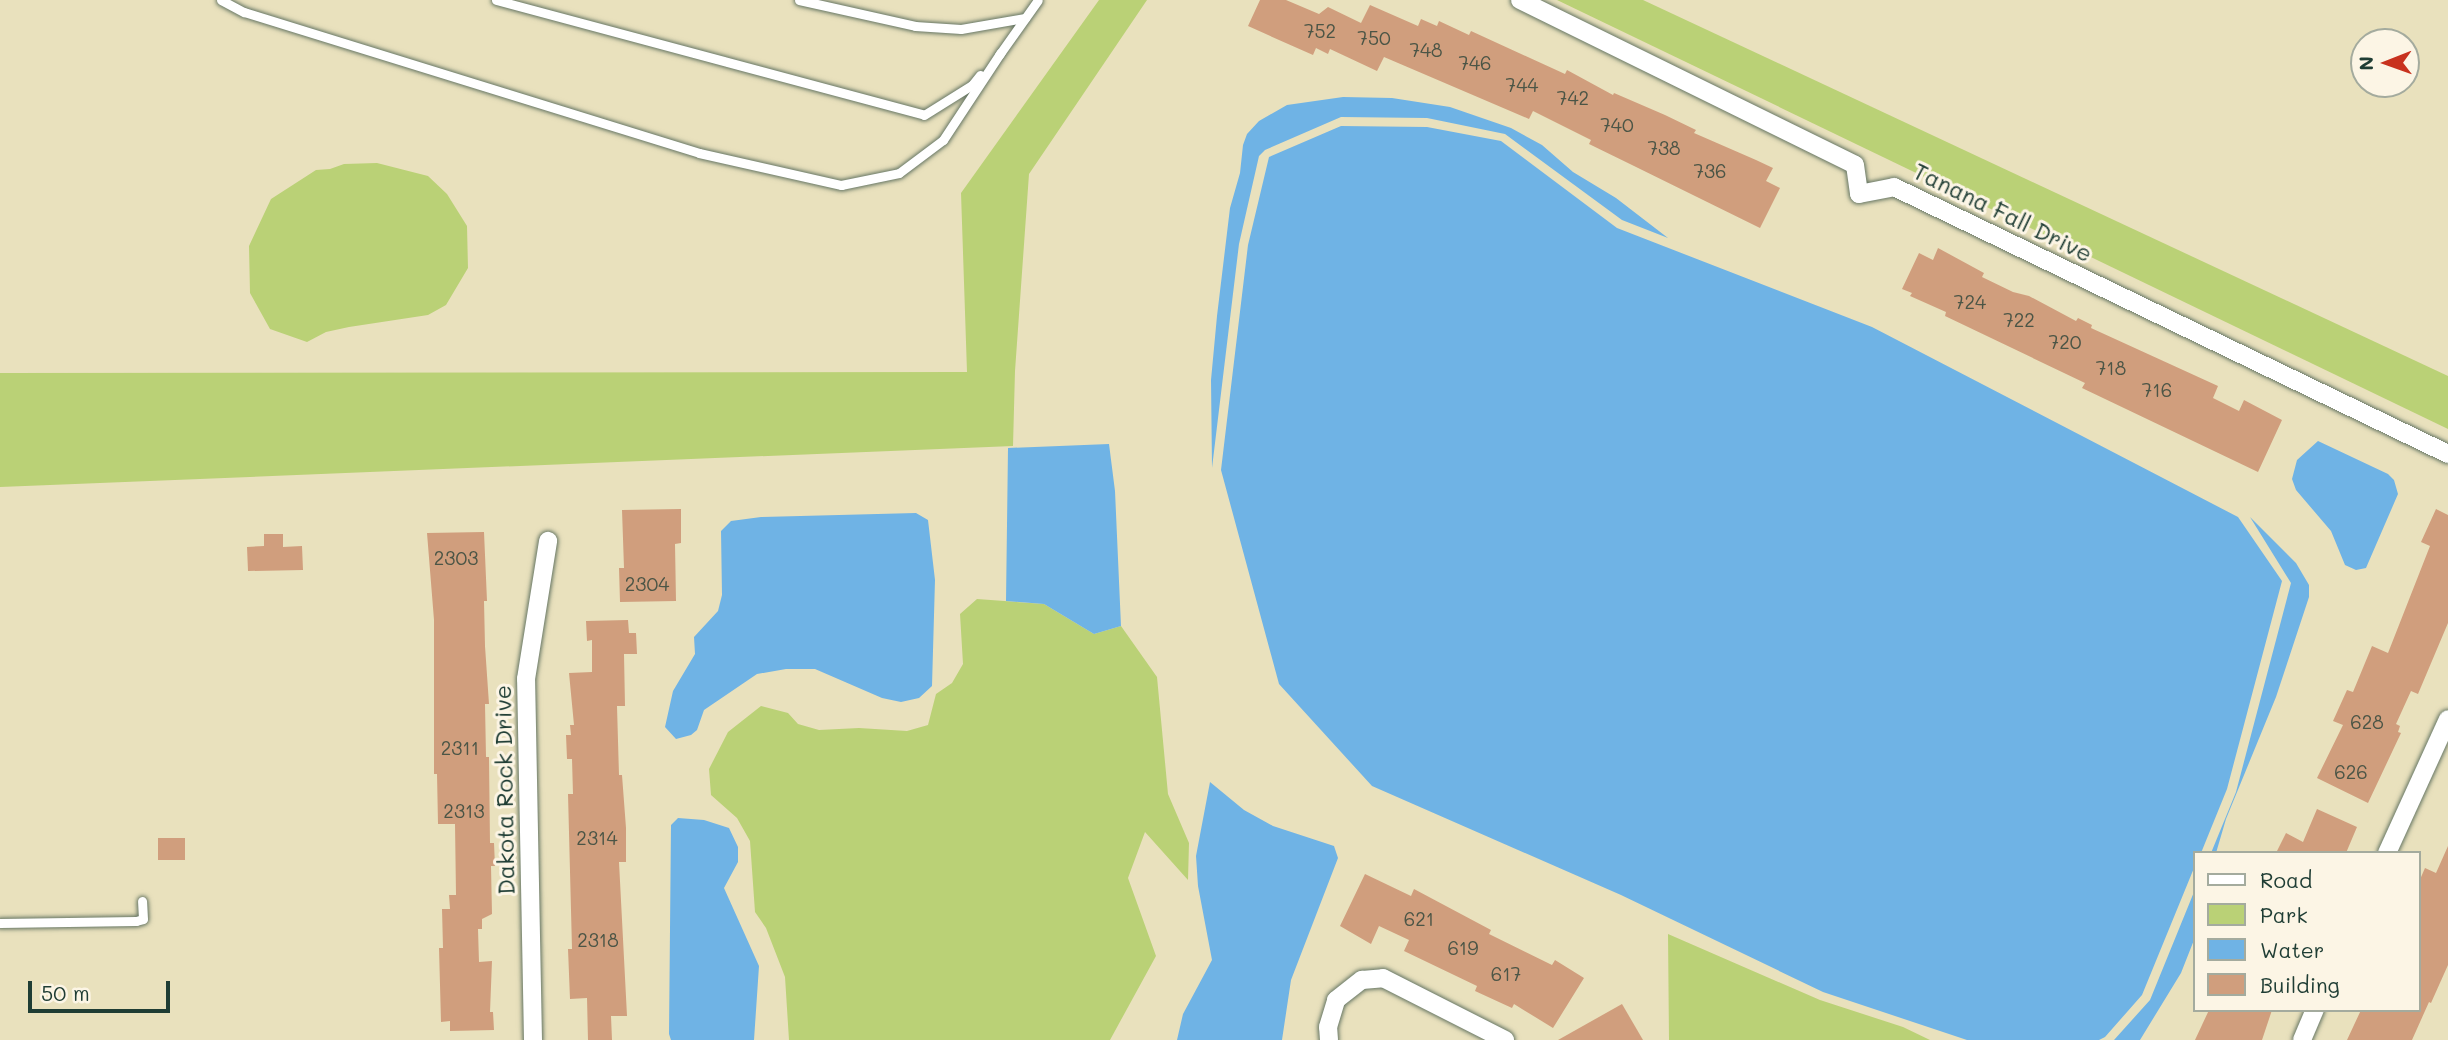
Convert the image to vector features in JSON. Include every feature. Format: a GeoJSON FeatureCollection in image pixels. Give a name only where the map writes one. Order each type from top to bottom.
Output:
{"type":"FeatureCollection","features":[{"type":"Feature","properties":{"kind":"street","name":"Tanana Fall Drive"},"geometry":{"type":"LineString","coordinates":[[1520,0],[1855,165],[1859,194],[1894,187],[2448,454]]}},
{"type":"Feature","properties":{"kind":"street","name":"Dakota Rock Drive"},"geometry":{"type":"LineString","coordinates":[[533,1040],[526,679],[548,541]]}},
{"type":"Feature","properties":{"kind":"street"},"geometry":{"type":"LineString","coordinates":[[2388,851],[2448,719]]}},
{"type":"Feature","properties":{"kind":"street"},"geometry":{"type":"LineString","coordinates":[[1329,1040],[1328,1027],[1336,1000],[1362,980],[1383,978],[1505,1040]]}},
{"type":"Feature","properties":{"kind":"street"},"geometry":{"type":"LineString","coordinates":[[2302,1040],[2314,1012]]}},
{"type":"Feature","properties":{"kind":"lane"},"geometry":{"type":"LineString","coordinates":[[221,0],[244,12],[699,153],[841,185],[899,173],[943,140],[1038,0]]}},
{"type":"Feature","properties":{"kind":"lane"},"geometry":{"type":"LineString","coordinates":[[496,0],[924,115],[972,85],[1001,52]]}},
{"type":"Feature","properties":{"kind":"lane"},"geometry":{"type":"LineString","coordinates":[[799,0],[915,26],[961,29],[1025,19]]}},
{"type":"Feature","properties":{"kind":"lane"},"geometry":{"type":"LineString","coordinates":[[0,923],[136,921],[144,919],[142,901]]}},
{"type":"Feature","properties":{"kind":"green space"},"geometry":{"type":"Polygon","coordinates":[[[1099,0],[1147,0],[1029,174],[1015,371],[1013,446],[0,487],[0,373],[967,372],[961,193],[1099,0]]]}},
{"type":"Feature","properties":{"kind":"green space"},"geometry":{"type":"Polygon","coordinates":[[[1557,0],[1643,0],[2448,376],[2448,429],[1557,0]]]}},
{"type":"Feature","properties":{"kind":"green space"},"geometry":{"type":"Polygon","coordinates":[[[377,163],[428,176],[447,194],[467,226],[468,268],[446,305],[428,315],[326,332],[307,342],[270,329],[250,293],[249,246],[271,199],[316,170],[344,164],[377,163]]]}},
{"type":"Feature","properties":{"kind":"green space"},"geometry":{"type":"Polygon","coordinates":[[[977,599],[1044,604],[1094,634],[1121,626],[1157,677],[1168,794],[1189,843],[1188,880],[1145,832],[1128,878],[1156,956],[1110,1040],[789,1040],[785,977],[766,928],[755,912],[750,841],[737,818],[711,795],[709,769],[728,732],[761,706],[788,713],[798,724],[819,730],[859,728],[907,731],[928,725],[936,694],[952,683],[963,664],[960,614],[977,599]]]}},
{"type":"Feature","properties":{"kind":"green space"},"geometry":{"type":"Polygon","coordinates":[[[1668,934],[1820,1000],[1903,1027],[1930,1040],[1669,1040],[1668,934]]]}},
{"type":"Feature","properties":{"kind":"water"},"geometry":{"type":"Polygon","coordinates":[[[1343,97],[1392,98],[1450,107],[1511,128],[1542,145],[1573,172],[1616,198],[1668,238],[1622,220],[1505,134],[1427,118],[1341,117],[1265,150],[1259,156],[1239,244],[1212,468],[1211,380],[1217,316],[1230,208],[1240,173],[1243,145],[1247,134],[1259,121],[1287,105],[1343,97]]]}},
{"type":"Feature","properties":{"kind":"water"},"geometry":{"type":"Polygon","coordinates":[[[1341,126],[1427,127],[1501,141],[1617,228],[1872,327],[2238,517],[2282,581],[2227,789],[2202,851],[2192,851],[2192,873],[2142,995],[2105,1037],[2099,1040],[1967,1040],[1823,992],[1621,895],[1372,786],[1279,684],[1221,470],[1248,245],[1269,157],[1341,126]]]}},
{"type":"Feature","properties":{"kind":"water"},"geometry":{"type":"Polygon","coordinates":[[[2318,441],[2388,474],[2394,480],[2398,494],[2366,568],[2356,570],[2345,565],[2331,531],[2296,490],[2292,479],[2297,460],[2318,441]]]}},
{"type":"Feature","properties":{"kind":"water"},"geometry":{"type":"Polygon","coordinates":[[[1109,444],[1115,491],[1121,626],[1094,634],[1044,604],[1006,601],[1008,448],[1109,444]]]}},
{"type":"Feature","properties":{"kind":"water"},"geometry":{"type":"Polygon","coordinates":[[[916,513],[928,520],[935,580],[932,686],[919,698],[901,702],[882,698],[815,669],[786,669],[757,674],[704,710],[697,730],[691,735],[676,739],[665,727],[673,691],[695,654],[694,637],[718,611],[722,595],[721,531],[731,521],[761,517],[916,513]]]}},
{"type":"Feature","properties":{"kind":"water"},"geometry":{"type":"Polygon","coordinates":[[[2250,517],[2296,563],[2309,585],[2309,597],[2276,697],[2226,819],[2217,851],[2212,851],[2236,792],[2291,583],[2250,517]]]}},
{"type":"Feature","properties":{"kind":"water"},"geometry":{"type":"Polygon","coordinates":[[[1210,782],[1244,810],[1273,826],[1334,846],[1338,858],[1291,980],[1282,1040],[1177,1040],[1183,1014],[1212,960],[1198,886],[1196,856],[1210,782]]]}},
{"type":"Feature","properties":{"kind":"water"},"geometry":{"type":"Polygon","coordinates":[[[678,818],[704,820],[729,828],[738,847],[738,862],[724,888],[759,966],[754,1040],[671,1040],[671,825],[678,818]]]}},
{"type":"Feature","properties":{"kind":"water"},"geometry":{"type":"Polygon","coordinates":[[[2192,897],[2192,945],[2181,973],[2140,1040],[2114,1040],[2150,1000],[2192,897]]]}},
{"type":"Feature","properties":{"kind":"building"},"geometry":{"type":"Polygon","coordinates":[[[1260,0],[1286,0],[1319,14],[1328,7],[1361,23],[1370,5],[1418,26],[1421,19],[1437,26],[1439,21],[1469,35],[1471,31],[1565,74],[1567,70],[1613,95],[1614,93],[1665,115],[1696,130],[1694,133],[1773,168],[1766,181],[1780,188],[1760,228],[1589,144],[1591,140],[1533,111],[1529,119],[1384,57],[1377,71],[1330,49],[1328,54],[1316,48],[1313,55],[1248,26],[1260,0]]]}},
{"type":"Feature","properties":{"kind":"building"},"geometry":{"type":"Polygon","coordinates":[[[1938,248],[1984,273],[1982,277],[2013,292],[2029,296],[2076,321],[2078,318],[2092,325],[2091,328],[2218,386],[2213,398],[2239,411],[2244,400],[2282,420],[2258,472],[2082,388],[2085,383],[1945,316],[1946,312],[1910,296],[1912,293],[1902,289],[1919,253],[1933,260],[1938,248]]]}},
{"type":"Feature","properties":{"kind":"building"},"geometry":{"type":"Polygon","coordinates":[[[681,509],[681,543],[675,544],[676,601],[620,602],[619,568],[624,568],[622,510],[681,509]]]}},
{"type":"Feature","properties":{"kind":"building"},"geometry":{"type":"Polygon","coordinates":[[[2436,509],[2448,515],[2448,623],[2418,694],[2411,691],[2396,724],[2400,726],[2398,732],[2401,733],[2368,803],[2317,778],[2343,725],[2333,721],[2347,690],[2353,692],[2372,646],[2388,653],[2430,546],[2421,542],[2436,509]]]}},
{"type":"Feature","properties":{"kind":"building"},"geometry":{"type":"Polygon","coordinates":[[[484,532],[487,601],[484,601],[485,646],[489,704],[485,704],[486,757],[489,757],[490,843],[494,843],[495,866],[491,866],[492,914],[482,919],[482,929],[478,929],[479,962],[492,961],[490,1012],[493,1012],[494,1030],[450,1031],[450,1021],[441,1022],[439,948],[443,948],[442,909],[450,909],[449,895],[456,895],[455,824],[438,824],[437,774],[434,774],[434,620],[427,533],[484,532]]]}},
{"type":"Feature","properties":{"kind":"building"},"geometry":{"type":"Polygon","coordinates":[[[264,534],[283,534],[283,547],[302,546],[303,570],[248,571],[247,547],[264,546],[264,534]]]}},
{"type":"Feature","properties":{"kind":"building"},"geometry":{"type":"Polygon","coordinates":[[[628,620],[629,633],[636,633],[637,654],[624,654],[625,706],[617,706],[619,775],[622,775],[626,828],[626,862],[619,862],[627,1016],[611,1016],[612,1040],[588,1040],[587,998],[570,999],[568,949],[572,949],[568,794],[573,794],[572,759],[567,759],[566,735],[571,735],[570,725],[574,725],[569,673],[592,672],[592,640],[587,641],[586,621],[628,620]]]}},
{"type":"Feature","properties":{"kind":"building"},"geometry":{"type":"Polygon","coordinates":[[[2317,809],[2357,827],[2347,851],[2277,851],[2286,833],[2303,842],[2317,809]]]}},
{"type":"Feature","properties":{"kind":"building"},"geometry":{"type":"Polygon","coordinates":[[[158,838],[185,838],[185,860],[158,860],[158,838]]]}},
{"type":"Feature","properties":{"kind":"building"},"geometry":{"type":"Polygon","coordinates":[[[2448,846],[2448,965],[2412,1040],[2347,1040],[2360,1012],[2420,1012],[2420,879],[2425,868],[2436,873],[2448,846]]]}},
{"type":"Feature","properties":{"kind":"building"},"geometry":{"type":"Polygon","coordinates":[[[1365,874],[1411,896],[1414,889],[1491,930],[1489,934],[1552,965],[1555,960],[1584,978],[1553,1028],[1514,1004],[1512,1008],[1475,991],[1477,986],[1404,951],[1409,940],[1379,926],[1371,944],[1340,926],[1365,874]]]}},
{"type":"Feature","properties":{"kind":"building"},"geometry":{"type":"Polygon","coordinates":[[[1622,1004],[1643,1040],[1558,1040],[1622,1004]]]}},
{"type":"Feature","properties":{"kind":"building"},"geometry":{"type":"Polygon","coordinates":[[[2208,1012],[2271,1012],[2262,1040],[2195,1040],[2208,1012]]]}}]}
